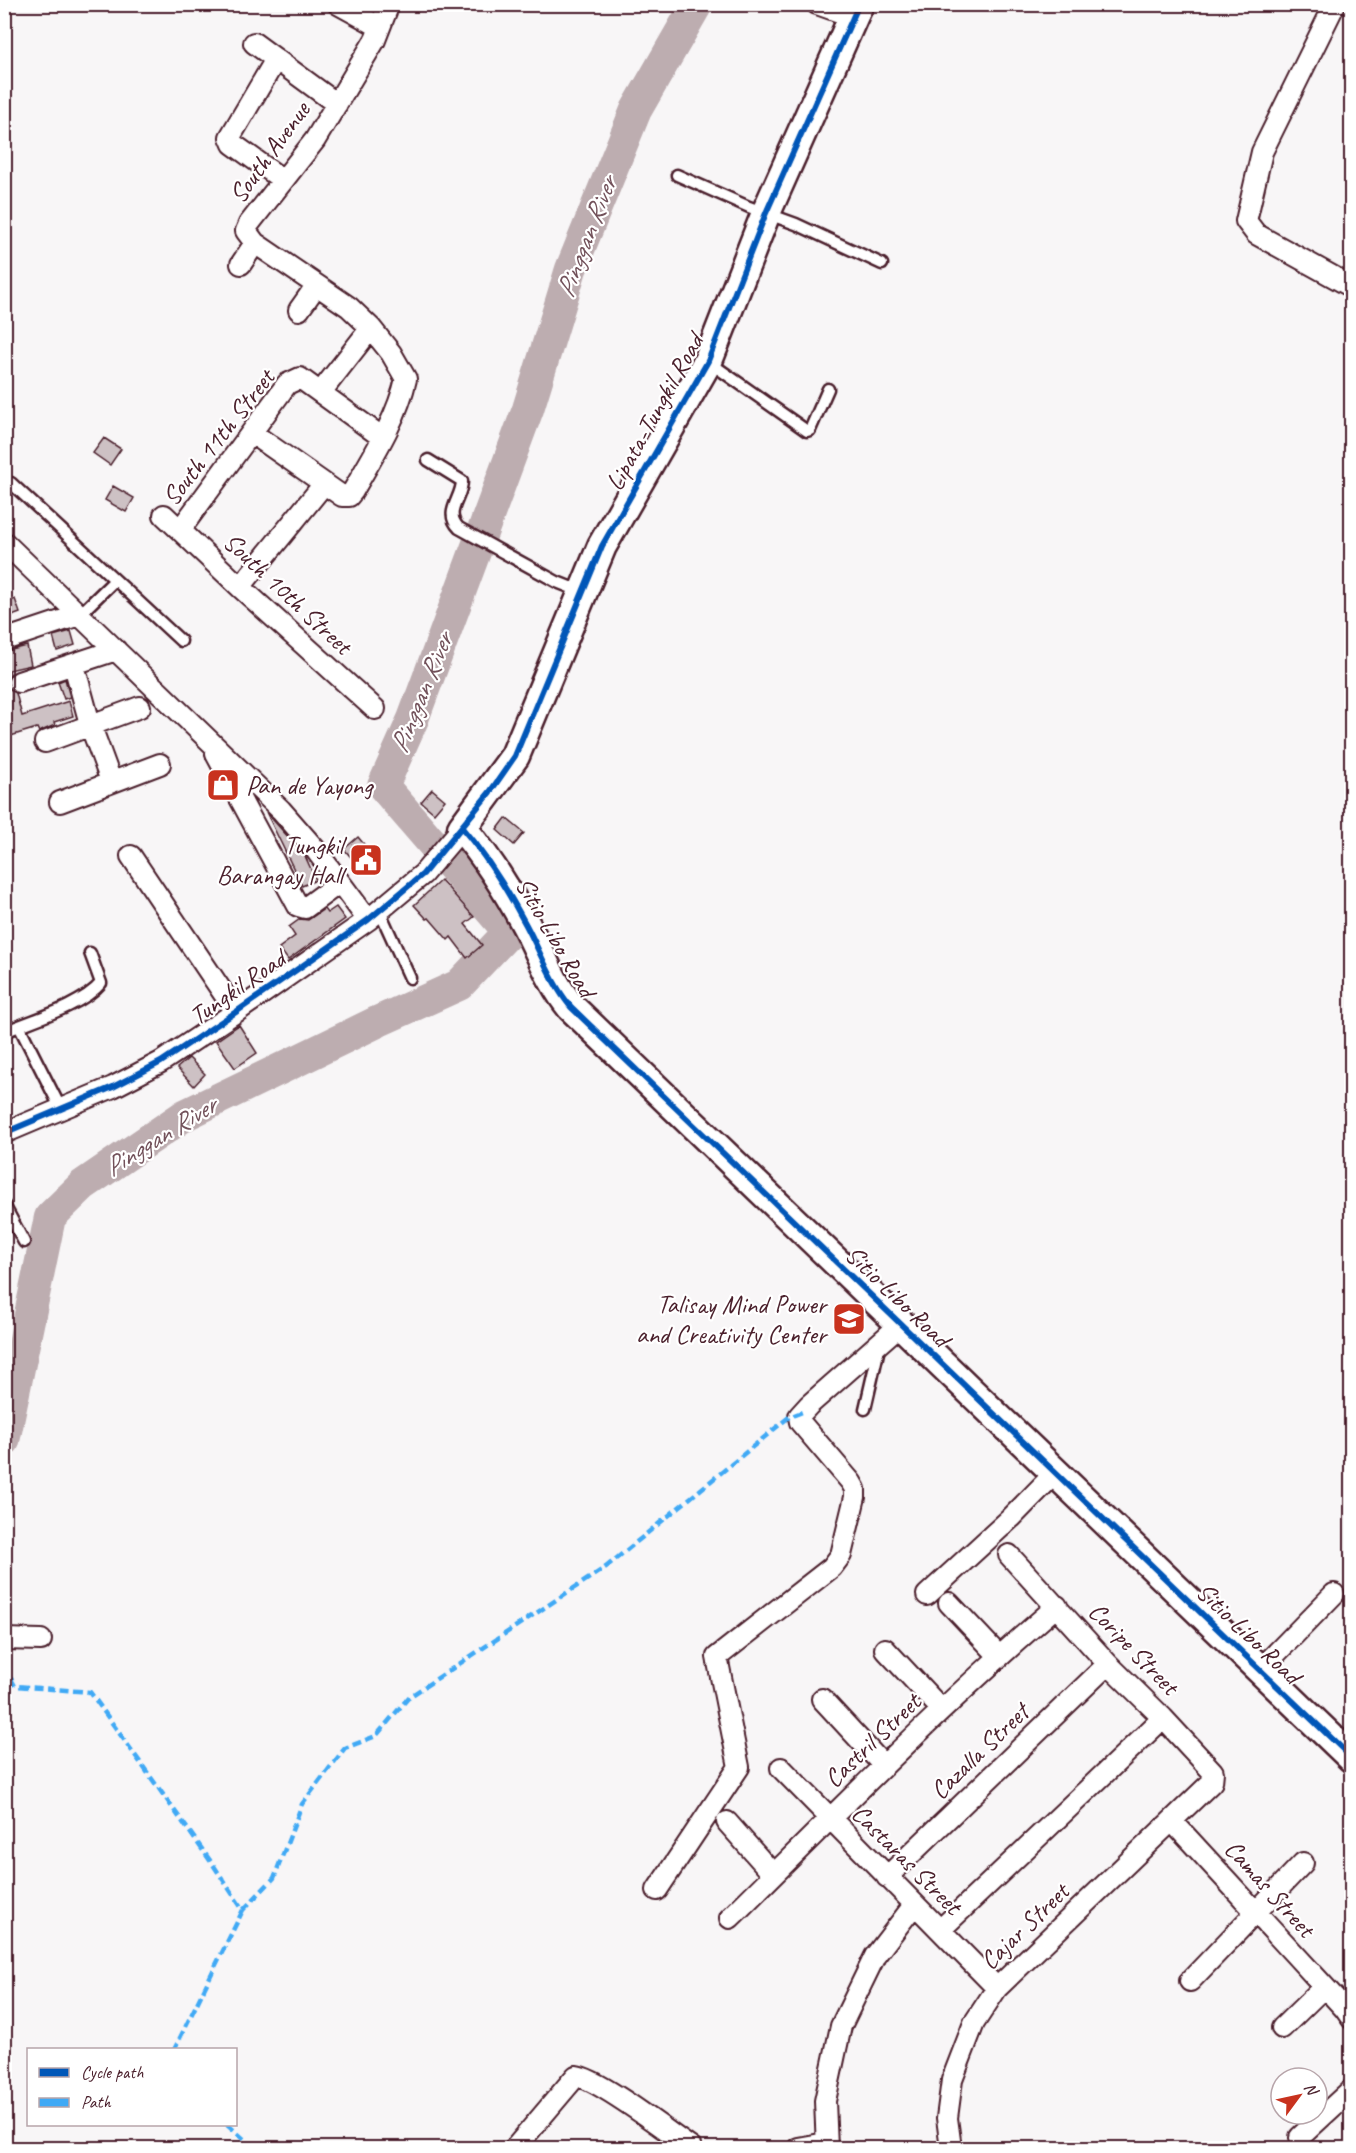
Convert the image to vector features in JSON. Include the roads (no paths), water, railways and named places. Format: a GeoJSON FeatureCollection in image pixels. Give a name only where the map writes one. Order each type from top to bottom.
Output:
{"type":"FeatureCollection","features":[{"type":"Feature","properties":{"kind":"street"},"geometry":{"type":"LineString","coordinates":[[338,4],[380,27]]}},
{"type":"Feature","properties":{"kind":"street","name":"South Avenue"},"geometry":{"type":"LineString","coordinates":[[383,438],[403,394],[406,379],[391,353],[371,328],[349,307],[255,243],[246,231],[249,224],[315,140],[375,40],[389,4]]}},
{"type":"Feature","properties":{"kind":"street"},"geometry":{"type":"LineString","coordinates":[[817,4],[857,11]]}},
{"type":"Feature","properties":{"kind":"street"},"geometry":{"type":"LineString","coordinates":[[1335,4],[1262,152],[1246,221],[1256,234],[1352,286]]}},
{"type":"Feature","properties":{"kind":"street","name":"Lipata-Tungkil Road"},"geometry":{"type":"LineString","coordinates":[[459,832],[515,756],[602,546],[708,361],[766,213],[857,11]]}},
{"type":"Feature","properties":{"kind":"street"},"geometry":{"type":"LineString","coordinates":[[254,43],[337,104]]}},
{"type":"Feature","properties":{"kind":"street"},"geometry":{"type":"LineString","coordinates":[[276,59],[230,139],[233,144],[283,180]]}},
{"type":"Feature","properties":{"kind":"street"},"geometry":{"type":"LineString","coordinates":[[241,264],[255,243]]}},
{"type":"Feature","properties":{"kind":"street"},"geometry":{"type":"LineString","coordinates":[[299,310],[316,286]]}},
{"type":"Feature","properties":{"kind":"street"},"geometry":{"type":"LineString","coordinates":[[252,433],[342,496],[349,495],[383,438],[321,392],[371,328]]}},
{"type":"Feature","properties":{"kind":"street","name":"South 11th Street"},"geometry":{"type":"LineString","coordinates":[[180,530],[287,384],[300,378],[321,392]]}},
{"type":"Feature","properties":{"kind":"street"},"geometry":{"type":"LineString","coordinates":[[240,587],[324,484]]}},
{"type":"Feature","properties":{"kind":"street","name":"South 10th Street"},"geometry":{"type":"LineString","coordinates":[[164,514],[240,587],[375,709]]}},
{"type":"Feature","properties":{"kind":"street"},"geometry":{"type":"LineString","coordinates":[[4,542],[281,810],[315,849],[339,883],[373,915]]}},
{"type":"Feature","properties":{"kind":"street"},"geometry":{"type":"LineString","coordinates":[[4,640],[80,615]]}},
{"type":"Feature","properties":{"kind":"street"},"geometry":{"type":"LineString","coordinates":[[19,682],[116,650]]}},
{"type":"Feature","properties":{"kind":"street"},"geometry":{"type":"LineString","coordinates":[[74,665],[90,724],[111,781]]}},
{"type":"Feature","properties":{"kind":"street"},"geometry":{"type":"LineString","coordinates":[[45,742],[140,707]]}},
{"type":"Feature","properties":{"kind":"street"},"geometry":{"type":"LineString","coordinates":[[207,738],[298,906],[305,908],[339,883]]}},
{"type":"Feature","properties":{"kind":"street"},"geometry":{"type":"LineString","coordinates":[[60,802],[160,764]]}},
{"type":"Feature","properties":{"kind":"street","name":"Tungkil Road"},"geometry":{"type":"LineString","coordinates":[[4,1133],[113,1087],[160,1062],[236,1012],[373,915],[423,874],[459,832]]}},
{"type":"Feature","properties":{"kind":"street","name":"Sitio Libo Road"},"geometry":{"type":"LineString","coordinates":[[459,832],[503,884],[527,926],[556,986],[571,1007],[890,1333],[1055,1473],[1352,1758]]}},
{"type":"Feature","properties":{"kind":"street"},"geometry":{"type":"LineString","coordinates":[[131,856],[236,1012]]}},
{"type":"Feature","properties":{"kind":"street"},"geometry":{"type":"LineString","coordinates":[[657,1890],[739,1767],[717,1657],[826,1572],[841,1555],[855,1489],[800,1422],[799,1416],[808,1404],[890,1333]]}},
{"type":"Feature","properties":{"kind":"street"},"geometry":{"type":"LineString","coordinates":[[927,1595],[1011,1518],[1055,1473]]}},
{"type":"Feature","properties":{"kind":"street","name":"Coripe Street"},"geometry":{"type":"LineString","coordinates":[[1009,1555],[1058,1606],[1108,1664],[1213,1772],[1212,1782]]}},
{"type":"Feature","properties":{"kind":"street"},"geometry":{"type":"LineString","coordinates":[[1260,1670],[1334,1594]]}},
{"type":"Feature","properties":{"kind":"street"},"geometry":{"type":"LineString","coordinates":[[949,1603],[999,1656]]}},
{"type":"Feature","properties":{"kind":"street","name":"Castril Street"},"geometry":{"type":"LineString","coordinates":[[730,1918],[942,1710],[999,1656],[1058,1606]]}},
{"type":"Feature","properties":{"kind":"street"},"geometry":{"type":"LineString","coordinates":[[4,1639],[41,1640]]}},
{"type":"Feature","properties":{"kind":"street"},"geometry":{"type":"LineString","coordinates":[[885,1649],[942,1710]]}},
{"type":"Feature","properties":{"kind":"street","name":"Cazalla Street"},"geometry":{"type":"LineString","coordinates":[[887,1877],[1108,1664]]}},
{"type":"Feature","properties":{"kind":"street"},"geometry":{"type":"LineString","coordinates":[[822,1699],[884,1766]]}},
{"type":"Feature","properties":{"kind":"street"},"geometry":{"type":"LineString","coordinates":[[940,1930],[1163,1718]]}},
{"type":"Feature","properties":{"kind":"street","name":"Castaras Street"},"geometry":{"type":"LineString","coordinates":[[781,1768],[997,1988]]}},
{"type":"Feature","properties":{"kind":"street","name":"Cajar Street"},"geometry":{"type":"LineString","coordinates":[[951,2148],[947,2118],[952,2080],[974,2023],[997,1988],[1212,1782]]}},
{"type":"Feature","properties":{"kind":"street","name":"Camas Street"},"geometry":{"type":"LineString","coordinates":[[1172,1821],[1352,2019]]}},
{"type":"Feature","properties":{"kind":"street"},"geometry":{"type":"LineString","coordinates":[[727,1822],[773,1874]]}},
{"type":"Feature","properties":{"kind":"street"},"geometry":{"type":"LineString","coordinates":[[1190,1981],[1303,1863]]}},
{"type":"Feature","properties":{"kind":"street"},"geometry":{"type":"LineString","coordinates":[[798,2148],[827,2146],[825,2101],[841,2026],[875,1956],[914,1905]]}},
{"type":"Feature","properties":{"kind":"street"},"geometry":{"type":"LineString","coordinates":[[1282,2028],[1323,1987]]}},
{"type":"Feature","properties":{"kind":"street"},"geometry":{"type":"LineString","coordinates":[[517,2148],[576,2076],[583,2077],[604,2089],[691,2148]]}},
{"type":"Feature","properties":{"kind":"street"},"geometry":{"type":"LineString","coordinates":[[1300,2137],[1352,2089]]}},
{"type":"Feature","properties":{"kind":"lane"},"geometry":{"type":"LineString","coordinates":[[677,175],[796,224],[882,264]]}},
{"type":"Feature","properties":{"kind":"lane"},"geometry":{"type":"LineString","coordinates":[[708,361],[807,430],[810,430],[828,389]]}},
{"type":"Feature","properties":{"kind":"lane"},"geometry":{"type":"LineString","coordinates":[[428,460],[462,481],[452,515],[454,522],[467,533],[557,582],[582,592]]}},
{"type":"Feature","properties":{"kind":"lane"},"geometry":{"type":"LineString","coordinates":[[12,483],[181,641]]}},
{"type":"Feature","properties":{"kind":"lane"},"geometry":{"type":"LineString","coordinates":[[80,615],[115,580]]}},
{"type":"Feature","properties":{"kind":"lane"},"geometry":{"type":"LineString","coordinates":[[373,915],[410,978]]}},
{"type":"Feature","properties":{"kind":"lane"},"geometry":{"type":"LineString","coordinates":[[4,1032],[80,1000],[96,989],[100,983],[90,953]]}},
{"type":"Feature","properties":{"kind":"lane"},"geometry":{"type":"LineString","coordinates":[[19,1026],[61,1109]]}},
{"type":"Feature","properties":{"kind":"lane"},"geometry":{"type":"LineString","coordinates":[[4,1204],[24,1242]]}},
{"type":"Feature","properties":{"kind":"lane"},"geometry":{"type":"LineString","coordinates":[[865,1409],[890,1333]]}},
{"type":"Feature","properties":{"kind":"waterway","name":"Pinggan River"},"geometry":{"type":"LineString","coordinates":[[4,1441],[50,1217],[83,1185],[185,1115],[459,985],[509,932],[383,786],[413,719],[528,409],[571,269],[636,110],[697,4]]}},
{"type":"Feature","properties":{"kind":"place","name":"Pan de Yayong"},"geometry":{"type":"Point","coordinates":[223,785]}},
{"type":"Feature","properties":{"kind":"place","name":"Tungkil Barangay Hall"},"geometry":{"type":"Point","coordinates":[366,860]}},
{"type":"Feature","properties":{"kind":"place","name":"Talisay Mind Power and Creativity Center"},"geometry":{"type":"Point","coordinates":[849,1319]}}]}
